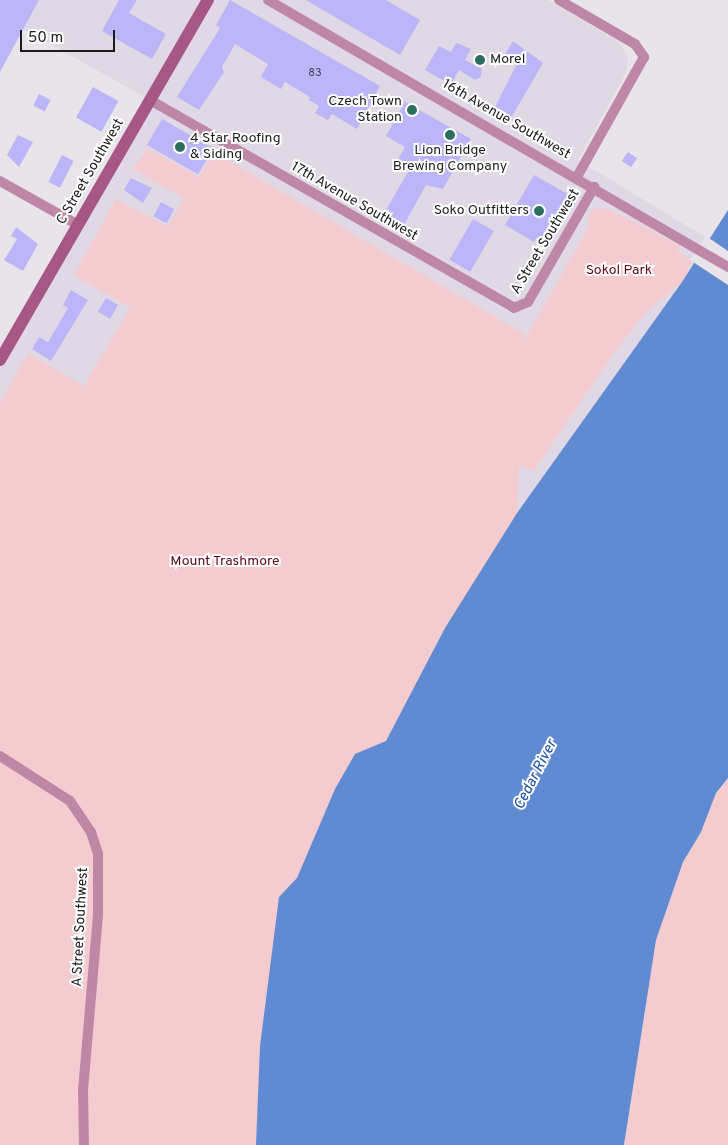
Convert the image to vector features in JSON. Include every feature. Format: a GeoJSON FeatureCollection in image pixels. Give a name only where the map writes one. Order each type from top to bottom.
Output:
{"type":"FeatureCollection","features":[{"type":"Feature","properties":{"kind":"main road","name":"C Street Southwest"},"geometry":{"type":"LineString","coordinates":[[0,360],[208,0]]}},
{"type":"Feature","properties":{"kind":"street","name":"16th Avenue Southwest"},"geometry":{"type":"LineString","coordinates":[[268,0],[685,239],[728,267]]}},
{"type":"Feature","properties":{"kind":"street"},"geometry":{"type":"LineString","coordinates":[[559,0],[641,50],[644,57],[639,73],[578,177]]}},
{"type":"Feature","properties":{"kind":"street","name":"17th Avenue Southwest"},"geometry":{"type":"LineString","coordinates":[[150,100],[438,266],[520,308]]}},
{"type":"Feature","properties":{"kind":"street"},"geometry":{"type":"LineString","coordinates":[[0,181],[78,225]]}},
{"type":"Feature","properties":{"kind":"street","name":"A Street Southwest"},"geometry":{"type":"LineString","coordinates":[[520,308],[528,302],[594,187]]}},
{"type":"Feature","properties":{"kind":"street","name":"A Street Southwest"},"geometry":{"type":"LineString","coordinates":[[0,756],[70,801],[91,832],[98,854],[98,915],[82,1116],[84,1145]]}},
{"type":"Feature","properties":{"kind":"shaded area","name":"Mount Trashmore"},"geometry":{"type":"Polygon","coordinates":[[[0,0],[548,0],[614,39],[621,45],[628,60],[626,73],[578,160],[728,251],[682,282],[517,513],[257,1128],[256,1145],[0,756],[0,361],[150,100],[0,16],[0,0]]]}},
{"type":"Feature","properties":{"kind":"green space","name":"Mount Trashmore"},"geometry":{"type":"Polygon","coordinates":[[[148,149],[199,177],[214,152],[524,334],[524,341],[588,228],[589,214],[596,208],[608,209],[680,246],[677,251],[692,261],[682,282],[646,312],[610,358],[534,471],[519,465],[517,513],[445,628],[386,741],[368,751],[335,789],[297,878],[279,897],[275,955],[265,1001],[256,1145],[0,1145],[0,403],[28,353],[84,386],[130,308],[74,275],[116,199],[168,227],[184,198],[132,169],[148,149]]]}},
{"type":"Feature","properties":{"kind":"green space"},"geometry":{"type":"Polygon","coordinates":[[[728,778],[728,1145],[624,1145],[656,940],[683,862],[701,832],[716,793],[728,778]]]}},
{"type":"Feature","properties":{"kind":"water","name":"Cedar River"},"geometry":{"type":"Polygon","coordinates":[[[728,210],[728,778],[716,793],[701,832],[683,862],[656,940],[624,1145],[256,1145],[260,1046],[279,897],[297,878],[335,789],[355,754],[386,741],[445,628],[517,513],[682,282],[728,210]]]}},
{"type":"Feature","properties":{"kind":"pier"},"geometry":{"type":"Polygon","coordinates":[[[706,236],[728,251],[728,285],[690,260],[706,236]]]}},
{"type":"Feature","properties":{"kind":"building"},"geometry":{"type":"Polygon","coordinates":[[[0,0],[39,0],[0,72],[0,0]]]}},
{"type":"Feature","properties":{"kind":"building"},"geometry":{"type":"Polygon","coordinates":[[[119,0],[137,0],[129,13],[166,34],[152,59],[102,31],[119,0]]]}},
{"type":"Feature","properties":{"kind":"building"},"geometry":{"type":"Polygon","coordinates":[[[230,0],[380,86],[357,129],[332,114],[328,120],[315,113],[319,106],[309,100],[310,97],[285,82],[281,89],[261,77],[268,64],[235,44],[222,67],[224,72],[199,110],[177,97],[220,28],[216,25],[230,0]]]}},
{"type":"Feature","properties":{"kind":"building"},"geometry":{"type":"Polygon","coordinates":[[[306,0],[386,0],[420,20],[400,55],[306,0]]]}},
{"type":"Feature","properties":{"kind":"building"},"geometry":{"type":"Polygon","coordinates":[[[513,41],[543,63],[511,118],[494,109],[518,62],[505,54],[513,41]]]}},
{"type":"Feature","properties":{"kind":"building"},"geometry":{"type":"Polygon","coordinates":[[[456,43],[471,49],[465,60],[482,69],[481,77],[475,80],[459,70],[451,85],[425,70],[439,46],[451,52],[456,43]]]}},
{"type":"Feature","properties":{"kind":"building"},"geometry":{"type":"Polygon","coordinates":[[[93,87],[118,101],[101,132],[76,118],[93,87]]]}},
{"type":"Feature","properties":{"kind":"building"},"geometry":{"type":"Polygon","coordinates":[[[39,94],[51,100],[45,111],[33,106],[39,94]]]}},
{"type":"Feature","properties":{"kind":"building"},"geometry":{"type":"Polygon","coordinates":[[[405,102],[471,139],[443,189],[426,185],[401,230],[381,219],[409,170],[396,163],[405,147],[386,136],[405,102]]]}},
{"type":"Feature","properties":{"kind":"building","name":"4 Star Roofing & Siding"},"geometry":{"type":"Polygon","coordinates":[[[162,119],[213,148],[198,174],[147,145],[162,119]]]}},
{"type":"Feature","properties":{"kind":"building"},"geometry":{"type":"Polygon","coordinates":[[[18,135],[33,142],[19,167],[7,155],[18,135]]]}},
{"type":"Feature","properties":{"kind":"building"},"geometry":{"type":"Polygon","coordinates":[[[628,152],[637,158],[631,167],[622,161],[628,152]]]}},
{"type":"Feature","properties":{"kind":"building"},"geometry":{"type":"Polygon","coordinates":[[[62,155],[74,161],[60,188],[48,182],[62,155]]]}},
{"type":"Feature","properties":{"kind":"building","name":"Soko Outfitters"},"geometry":{"type":"Polygon","coordinates":[[[534,175],[573,197],[548,243],[537,237],[534,242],[505,225],[534,175]]]}},
{"type":"Feature","properties":{"kind":"building"},"geometry":{"type":"Polygon","coordinates":[[[131,178],[152,188],[143,203],[124,190],[131,178]]]}},
{"type":"Feature","properties":{"kind":"building"},"geometry":{"type":"Polygon","coordinates":[[[161,202],[174,209],[167,223],[153,216],[161,202]]]}},
{"type":"Feature","properties":{"kind":"building"},"geometry":{"type":"Polygon","coordinates":[[[473,219],[494,231],[470,272],[450,260],[473,219]]]}},
{"type":"Feature","properties":{"kind":"building"},"geometry":{"type":"Polygon","coordinates":[[[16,227],[38,244],[23,271],[4,260],[17,239],[11,236],[16,227]]]}},
{"type":"Feature","properties":{"kind":"building"},"geometry":{"type":"Polygon","coordinates":[[[71,290],[88,300],[51,361],[32,349],[39,337],[48,342],[68,308],[63,305],[71,290]]]}},
{"type":"Feature","properties":{"kind":"building"},"geometry":{"type":"Polygon","coordinates":[[[106,298],[118,305],[110,319],[98,312],[106,298]]]}},
{"type":"Feature","properties":{"kind":"place","name":"Morel"},"geometry":{"type":"Point","coordinates":[480,60]}},
{"type":"Feature","properties":{"kind":"place","name":"Czech Town Station"},"geometry":{"type":"Point","coordinates":[412,110]}},
{"type":"Feature","properties":{"kind":"place","name":"Lion Bridge Brewing Company"},"geometry":{"type":"Point","coordinates":[450,135]}},
{"type":"Feature","properties":{"kind":"place","name":"4 Star Roofing & Siding"},"geometry":{"type":"Point","coordinates":[180,147]}},
{"type":"Feature","properties":{"kind":"place","name":"Soko Outfitters"},"geometry":{"type":"Point","coordinates":[539,211]}},
{"type":"Feature","properties":{"kind":"park label","name":"Sokol Park"},"geometry":{"type":"Point","coordinates":[619,271]}}]}
